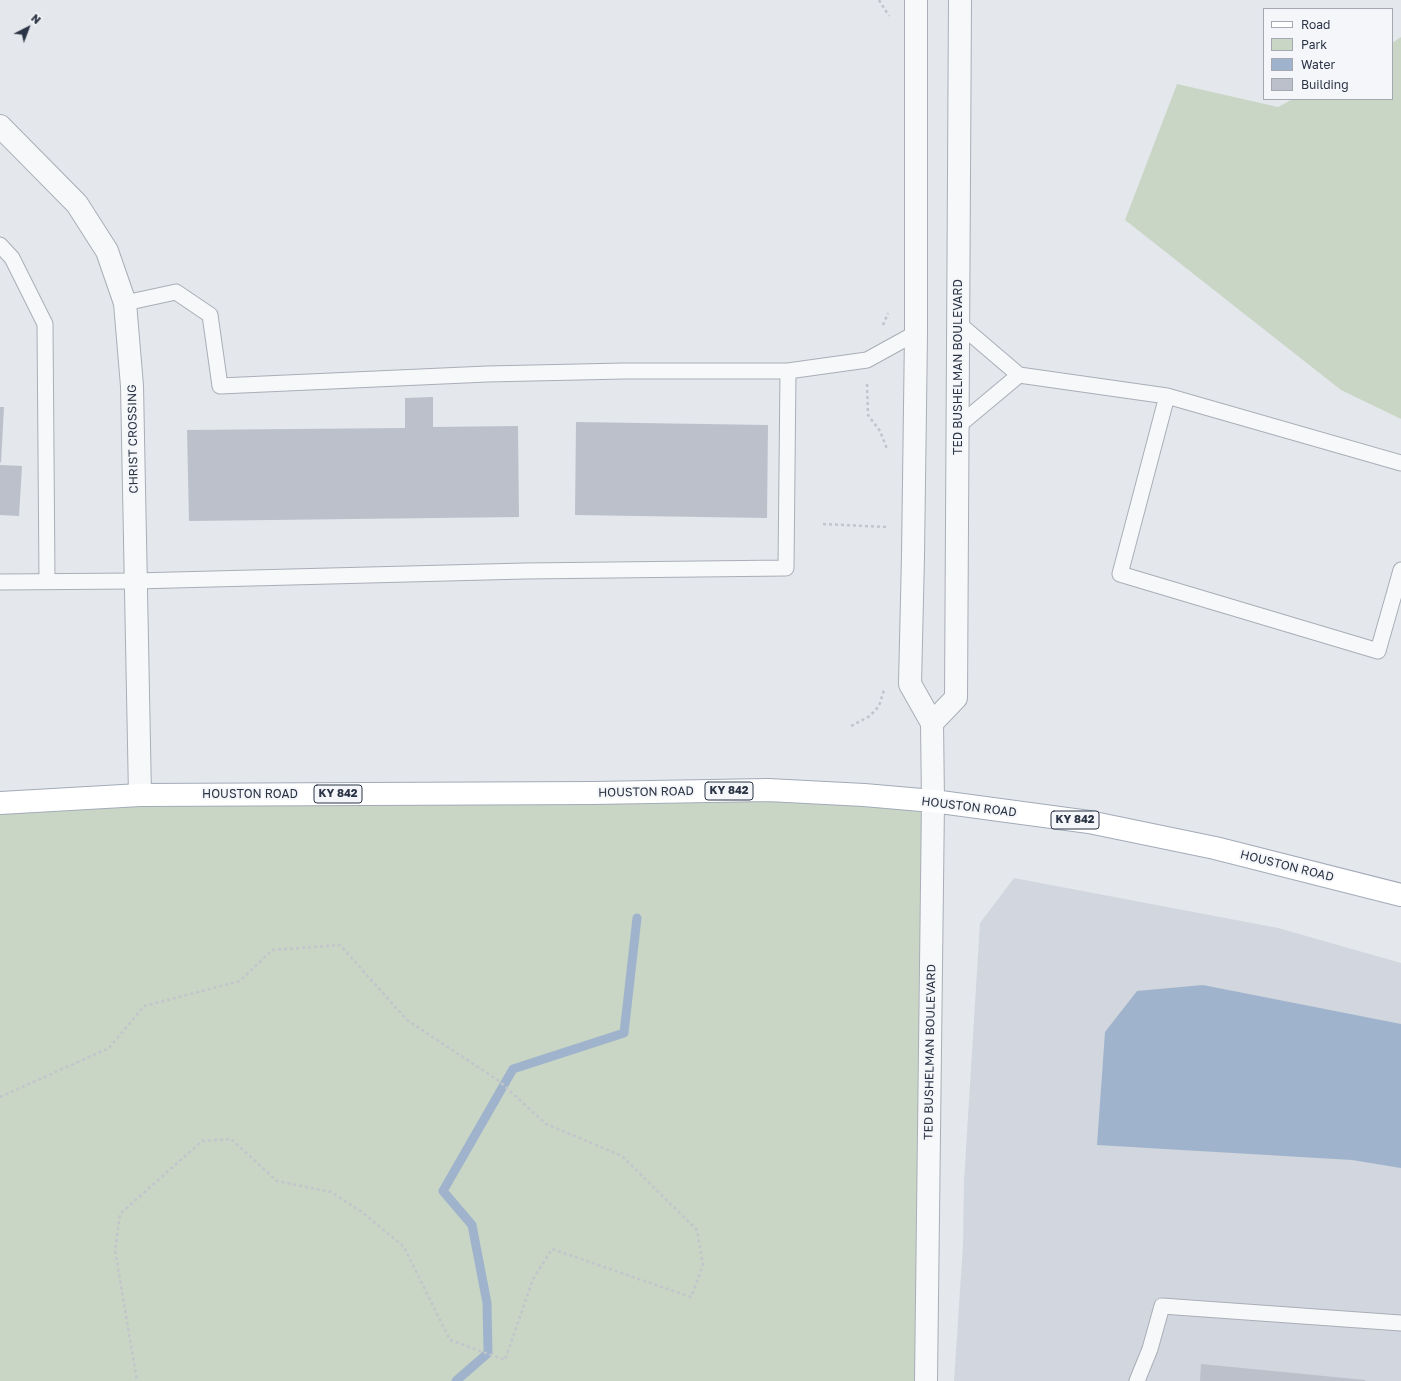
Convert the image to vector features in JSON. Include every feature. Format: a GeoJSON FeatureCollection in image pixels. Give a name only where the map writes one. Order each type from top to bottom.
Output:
{"type":"FeatureCollection","features":[{"type":"Feature","properties":{"kind":"main road","name":"HOUSTON ROAD"},"geometry":{"type":"LineString","coordinates":[[0,803],[140,795],[593,793],[768,790],[864,795],[933,801],[1089,822],[1215,848],[1401,895]]}},
{"type":"Feature","properties":{"kind":"street","name":"TED BUSHELMAN BOULEVARD"},"geometry":{"type":"LineString","coordinates":[[916,0],[916,333],[910,684],[932,723],[933,801],[926,1381]]}},
{"type":"Feature","properties":{"kind":"street","name":"TED BUSHELMAN BOULEVARD"},"geometry":{"type":"LineString","coordinates":[[932,723],[956,698],[960,0]]}},
{"type":"Feature","properties":{"kind":"street","name":"CHRIST CROSSING"},"geometry":{"type":"LineString","coordinates":[[3,137],[76,204],[107,250],[125,303],[132,386],[140,795]]}},
{"type":"Feature","properties":{"kind":"lane"},"geometry":{"type":"LineString","coordinates":[[0,245],[12,258],[45,324],[47,581]]}},
{"type":"Feature","properties":{"kind":"lane"},"geometry":{"type":"LineString","coordinates":[[125,303],[176,292],[210,315],[220,386],[495,374],[624,371],[788,371],[867,360],[916,333]]}},
{"type":"Feature","properties":{"kind":"lane"},"geometry":{"type":"LineString","coordinates":[[958,323],[1019,375],[1167,396],[1401,463]]}},
{"type":"Feature","properties":{"kind":"lane"},"geometry":{"type":"LineString","coordinates":[[0,582],[525,571],[786,568],[788,371]]}},
{"type":"Feature","properties":{"kind":"lane"},"geometry":{"type":"LineString","coordinates":[[958,426],[1019,375]]}},
{"type":"Feature","properties":{"kind":"lane"},"geometry":{"type":"LineString","coordinates":[[1167,396],[1120,574],[1378,651],[1401,570]]}},
{"type":"Feature","properties":{"kind":"lane"},"geometry":{"type":"LineString","coordinates":[[1137,1381],[1150,1349],[1162,1306],[1401,1323]]}},
{"type":"Feature","properties":{"kind":"path"},"geometry":{"type":"LineString","coordinates":[[868,415],[880,431],[887,449]]}},
{"type":"Feature","properties":{"kind":"path"},"geometry":{"type":"LineString","coordinates":[[823,524],[886,528],[886,520]]}},
{"type":"Feature","properties":{"kind":"path"},"geometry":{"type":"LineString","coordinates":[[851,726],[870,716],[879,706],[885,689]]}},
{"type":"Feature","properties":{"kind":"path"},"geometry":{"type":"LineString","coordinates":[[0,1097],[110,1048],[144,1006],[240,981],[272,950],[340,945],[407,1020],[499,1081],[546,1124],[622,1156],[697,1230],[703,1265],[690,1297],[552,1249],[533,1279],[505,1360],[450,1340],[404,1247],[362,1212],[331,1192],[277,1181],[231,1140],[202,1141],[120,1214],[115,1250],[137,1381]]}},
{"type":"Feature","properties":{"kind":"shaded area"},"geometry":{"type":"Polygon","coordinates":[[[1014,878],[1278,928],[1401,963],[1401,1381],[954,1381],[963,1245],[964,1181],[980,923],[1014,878]]]}},
{"type":"Feature","properties":{"kind":"green space"},"geometry":{"type":"Polygon","coordinates":[[[1401,37],[1401,419],[1341,390],[1125,220],[1177,84],[1278,107],[1291,100],[1393,100],[1393,42],[1401,37]]]}},
{"type":"Feature","properties":{"kind":"green space"},"geometry":{"type":"Polygon","coordinates":[[[140,795],[933,801],[926,1381],[0,1381],[0,803],[140,795]]]}},
{"type":"Feature","properties":{"kind":"water"},"geometry":{"type":"Polygon","coordinates":[[[1203,985],[1401,1024],[1401,1168],[1352,1160],[1097,1145],[1105,1032],[1137,991],[1203,985]]]}},
{"type":"Feature","properties":{"kind":"building"},"geometry":{"type":"Polygon","coordinates":[[[433,397],[433,427],[518,426],[519,517],[189,521],[187,430],[405,428],[405,398],[433,397]]]}},
{"type":"Feature","properties":{"kind":"building"},"geometry":{"type":"Polygon","coordinates":[[[0,407],[4,407],[1,463],[0,462],[0,407]]]}},
{"type":"Feature","properties":{"kind":"building"},"geometry":{"type":"Polygon","coordinates":[[[576,422],[768,425],[767,518],[575,515],[576,422]]]}},
{"type":"Feature","properties":{"kind":"building"},"geometry":{"type":"Polygon","coordinates":[[[0,465],[22,466],[19,516],[0,515],[0,465]]]}},
{"type":"Feature","properties":{"kind":"building"},"geometry":{"type":"Polygon","coordinates":[[[1201,1364],[1365,1380],[1365,1381],[1200,1381],[1201,1364]]]}},
{"type":"Feature","properties":{"kind":"waterway"},"geometry":{"type":"LineString","coordinates":[[456,1381],[488,1353],[487,1303],[472,1225],[443,1191],[513,1069],[624,1033],[637,918]]}}]}
